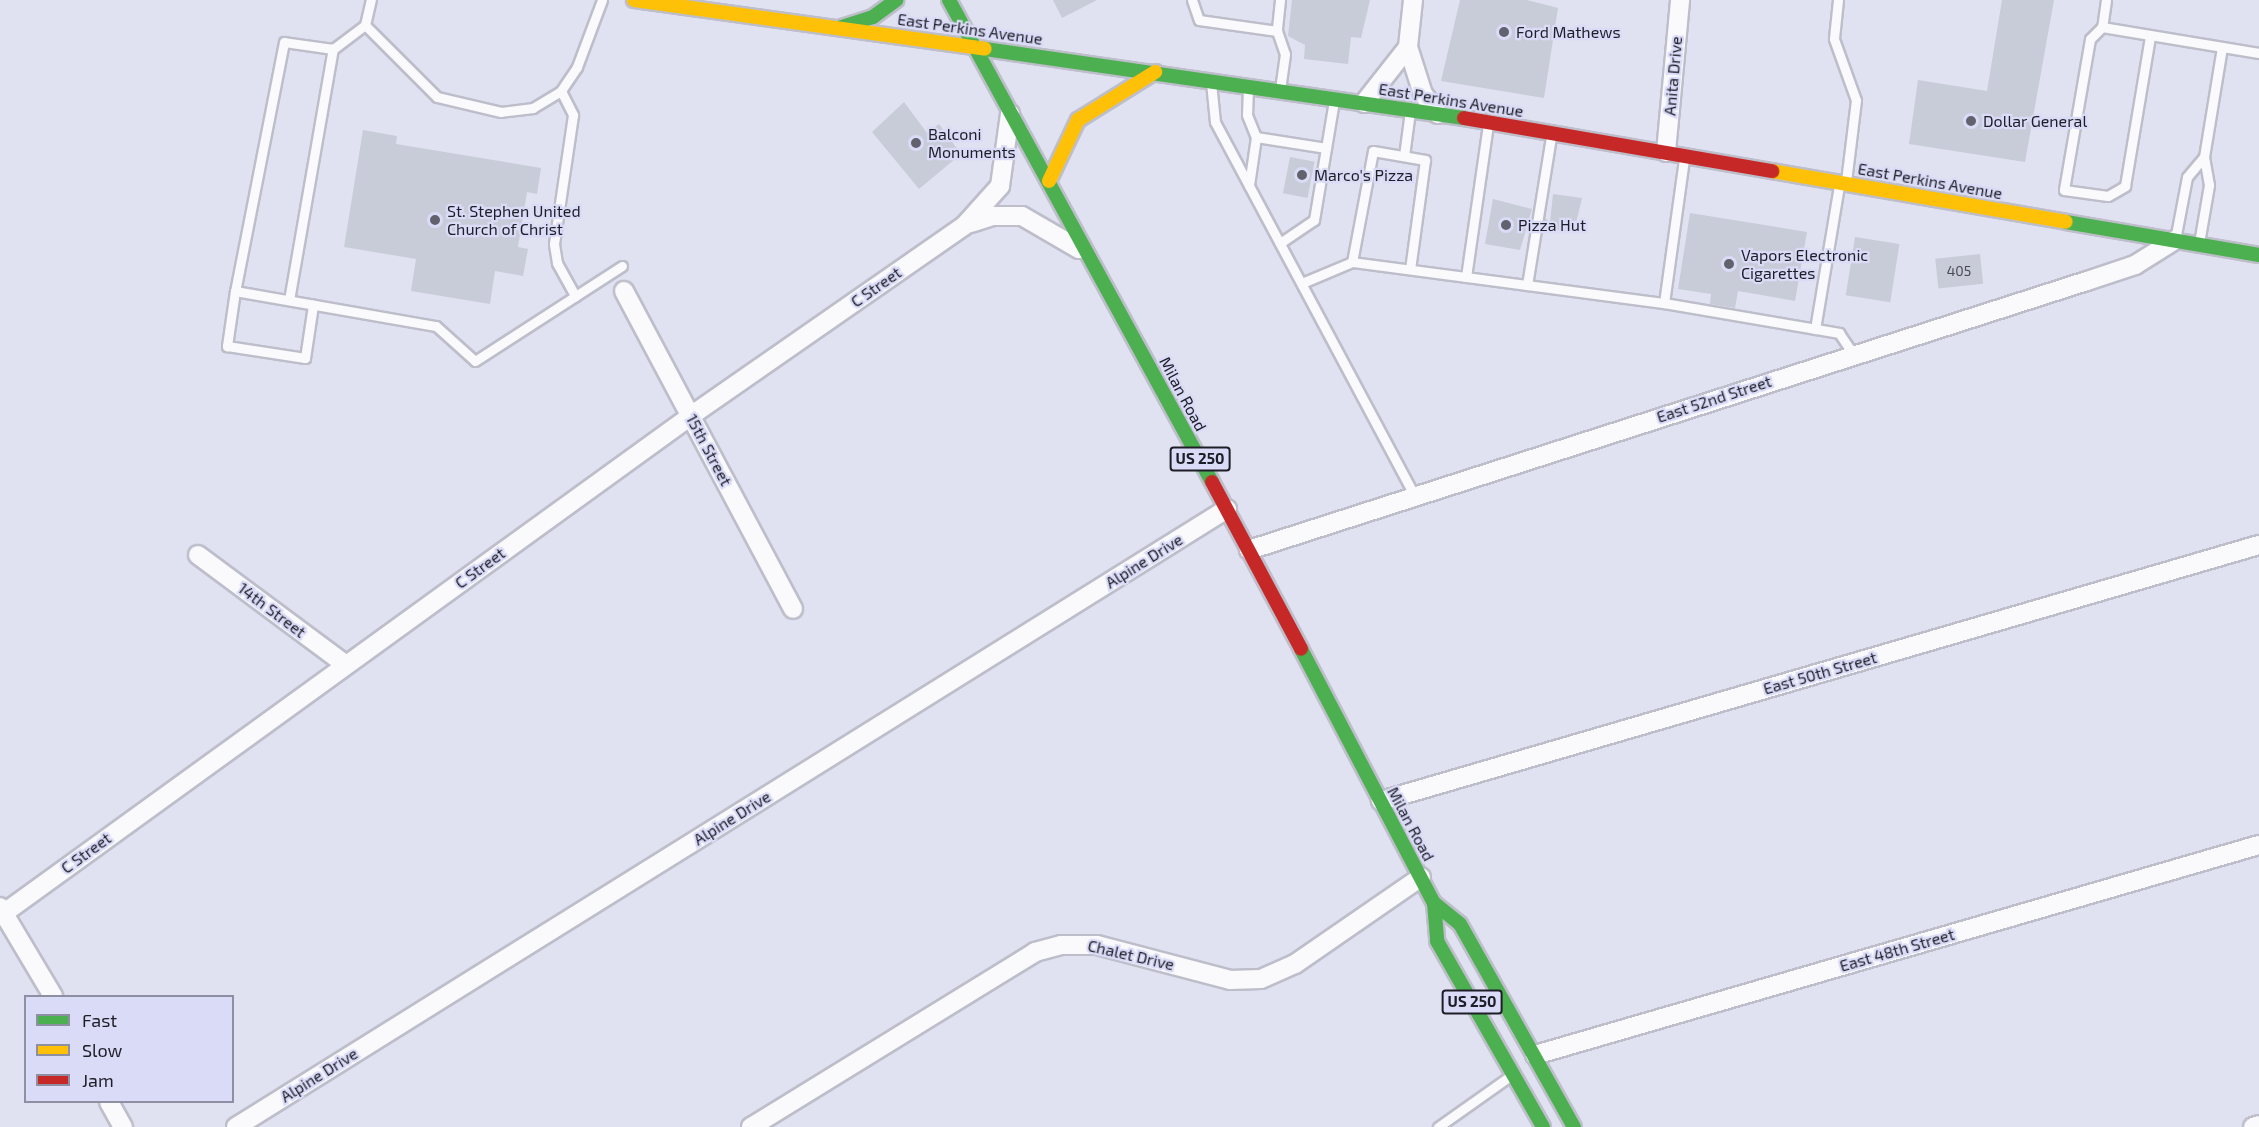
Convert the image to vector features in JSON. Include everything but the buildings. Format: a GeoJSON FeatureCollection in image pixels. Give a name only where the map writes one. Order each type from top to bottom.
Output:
{"type":"FeatureCollection","features":[{"type":"Feature","properties":{"kind":"main road","name":"East Perkins Avenue"},"geometry":{"type":"LineString","coordinates":[[634,0],[972,45],[1410,109],[2259,255]]}},
{"type":"Feature","properties":{"kind":"main road"},"geometry":{"type":"LineString","coordinates":[[839,28],[873,17],[896,0]]}},
{"type":"Feature","properties":{"kind":"main road","name":"Milan Road"},"geometry":{"type":"LineString","coordinates":[[949,0],[1249,549],[1434,903],[1437,941],[1543,1127]]}},
{"type":"Feature","properties":{"kind":"main road"},"geometry":{"type":"LineString","coordinates":[[1049,181],[1078,120],[1155,72]]}},
{"type":"Feature","properties":{"kind":"main road","name":"Milan Road"},"geometry":{"type":"LineString","coordinates":[[1434,903],[1460,924],[1574,1127]]}},
{"type":"Feature","properties":{"kind":"main road"},"geometry":{"type":"LineString","coordinates":[[1535,1055],[1591,1127]]}},
{"type":"Feature","properties":{"kind":"main road"},"geometry":{"type":"LineString","coordinates":[[1526,1096],[1534,1127]]}},
{"type":"Feature","properties":{"kind":"street"},"geometry":{"type":"LineString","coordinates":[[1413,0],[1408,47],[1423,94],[1438,114]]}},
{"type":"Feature","properties":{"kind":"street","name":"Anita Drive"},"geometry":{"type":"LineString","coordinates":[[1675,154],[1680,0]]}},
{"type":"Feature","properties":{"kind":"street"},"geometry":{"type":"LineString","coordinates":[[1364,103],[1408,47]]}},
{"type":"Feature","properties":{"kind":"street","name":"C Street"},"geometry":{"type":"LineString","coordinates":[[2,911],[692,415],[964,226],[1000,186],[1010,111]]}},
{"type":"Feature","properties":{"kind":"street","name":"C Street"},"geometry":{"type":"LineString","coordinates":[[964,226],[993,216],[1022,216],[1047,225],[1091,258]]}},
{"type":"Feature","properties":{"kind":"street","name":"East 52nd Street"},"geometry":{"type":"LineString","coordinates":[[1249,549],[2135,265],[2175,240]]}},
{"type":"Feature","properties":{"kind":"street","name":"15th Street"},"geometry":{"type":"LineString","coordinates":[[624,291],[692,415],[793,609]]}},
{"type":"Feature","properties":{"kind":"street","name":"Alpine Drive"},"geometry":{"type":"LineString","coordinates":[[236,1127],[1227,509]]}},
{"type":"Feature","properties":{"kind":"street","name":"East 50th Street"},"geometry":{"type":"LineString","coordinates":[[1381,801],[2259,545]]}},
{"type":"Feature","properties":{"kind":"street","name":"14th Street"},"geometry":{"type":"LineString","coordinates":[[198,555],[345,664]]}},
{"type":"Feature","properties":{"kind":"street","name":"East 48th Street"},"geometry":{"type":"LineString","coordinates":[[1535,1055],[2259,845]]}},
{"type":"Feature","properties":{"kind":"street","name":"Chalet Drive"},"geometry":{"type":"LineString","coordinates":[[750,1127],[1035,952],[1061,945],[1097,945],[1230,980],[1261,979],[1295,964],[1421,877]]}},
{"type":"Feature","properties":{"kind":"street"},"geometry":{"type":"LineString","coordinates":[[2,911],[52,995]]}},
{"type":"Feature","properties":{"kind":"street"},"geometry":{"type":"LineString","coordinates":[[110,1103],[123,1127]]}},
{"type":"Feature","properties":{"kind":"street"},"geometry":{"type":"LineString","coordinates":[[2253,1127],[2259,1125]]}},
{"type":"Feature","properties":{"kind":"lane"},"geometry":{"type":"LineString","coordinates":[[289,300],[333,49],[365,25],[370,0]]}},
{"type":"Feature","properties":{"kind":"lane"},"geometry":{"type":"LineString","coordinates":[[365,25],[437,97],[470,109],[533,108],[561,91],[577,67],[602,0]]}},
{"type":"Feature","properties":{"kind":"lane"},"geometry":{"type":"LineString","coordinates":[[1192,0],[1199,20],[1277,31]]}},
{"type":"Feature","properties":{"kind":"lane"},"geometry":{"type":"LineString","coordinates":[[1280,0],[1277,31],[1285,54],[1280,90]]}},
{"type":"Feature","properties":{"kind":"lane"},"geometry":{"type":"LineString","coordinates":[[1815,329],[1843,183],[1856,100],[1833,39],[1838,0]]}},
{"type":"Feature","properties":{"kind":"lane"},"geometry":{"type":"LineString","coordinates":[[2106,0],[2102,27],[2090,39],[2064,190],[2108,196],[2125,186],[2150,36]]}},
{"type":"Feature","properties":{"kind":"lane"},"geometry":{"type":"LineString","coordinates":[[2102,27],[2259,53]]}},
{"type":"Feature","properties":{"kind":"lane"},"geometry":{"type":"LineString","coordinates":[[313,305],[305,358],[227,346],[235,291],[284,42],[333,49]]}},
{"type":"Feature","properties":{"kind":"lane"},"geometry":{"type":"LineString","coordinates":[[2199,244],[2209,185],[2204,157],[2222,47]]}},
{"type":"Feature","properties":{"kind":"lane"},"geometry":{"type":"LineString","coordinates":[[1211,80],[1215,122],[1415,497]]}},
{"type":"Feature","properties":{"kind":"lane"},"geometry":{"type":"LineString","coordinates":[[1248,85],[1247,115],[1256,137],[1249,185]]}},
{"type":"Feature","properties":{"kind":"lane"},"geometry":{"type":"LineString","coordinates":[[561,91],[573,115],[554,244],[557,263],[575,296]]}},
{"type":"Feature","properties":{"kind":"lane"},"geometry":{"type":"LineString","coordinates":[[1280,243],[1314,220],[1334,98]]}},
{"type":"Feature","properties":{"kind":"lane"},"geometry":{"type":"LineString","coordinates":[[1404,156],[1410,109]]}},
{"type":"Feature","properties":{"kind":"lane"},"geometry":{"type":"LineString","coordinates":[[1466,277],[1489,123]]}},
{"type":"Feature","properties":{"kind":"lane"},"geometry":{"type":"LineString","coordinates":[[1527,285],[1551,133]]}},
{"type":"Feature","properties":{"kind":"lane"},"geometry":{"type":"LineString","coordinates":[[1256,137],[1326,148]]}},
{"type":"Feature","properties":{"kind":"lane"},"geometry":{"type":"LineString","coordinates":[[1352,262],[1373,151],[1425,160],[1410,269]]}},
{"type":"Feature","properties":{"kind":"lane"},"geometry":{"type":"LineString","coordinates":[[1664,303],[1675,154]]}},
{"type":"Feature","properties":{"kind":"lane"},"geometry":{"type":"LineString","coordinates":[[2175,240],[2187,177],[2204,157]]}},
{"type":"Feature","properties":{"kind":"lane"},"geometry":{"type":"LineString","coordinates":[[1302,283],[1352,262],[1410,269],[1664,303],[1839,333],[1853,354]]}},
{"type":"Feature","properties":{"kind":"lane"},"geometry":{"type":"LineString","coordinates":[[235,291],[436,326],[475,361],[622,266]]}},
{"type":"Feature","properties":{"kind":"lane"},"geometry":{"type":"LineString","coordinates":[[1438,1127],[1514,1073]]}},
{"type":"Feature","properties":{"kind":"traffic: fast"},"geometry":{"type":"LineString","coordinates":[[839,28],[873,17],[896,0]]}},
{"type":"Feature","properties":{"kind":"traffic: fast"},"geometry":{"type":"LineString","coordinates":[[949,0],[1212,482]]}},
{"type":"Feature","properties":{"kind":"traffic: fast"},"geometry":{"type":"LineString","coordinates":[[985,49],[1464,118]]}},
{"type":"Feature","properties":{"kind":"traffic: fast"},"geometry":{"type":"LineString","coordinates":[[2066,222],[2259,255]]}},
{"type":"Feature","properties":{"kind":"traffic: fast"},"geometry":{"type":"LineString","coordinates":[[1301,649],[1434,903],[1437,941],[1543,1127]]}},
{"type":"Feature","properties":{"kind":"traffic: fast"},"geometry":{"type":"LineString","coordinates":[[1434,903],[1460,924],[1574,1127]]}},
{"type":"Feature","properties":{"kind":"traffic: slow"},"geometry":{"type":"LineString","coordinates":[[634,0],[985,49]]}},
{"type":"Feature","properties":{"kind":"traffic: slow"},"geometry":{"type":"LineString","coordinates":[[1049,181],[1078,120],[1155,72]]}},
{"type":"Feature","properties":{"kind":"traffic: slow"},"geometry":{"type":"LineString","coordinates":[[1772,171],[2066,222]]}},
{"type":"Feature","properties":{"kind":"traffic: jam"},"geometry":{"type":"LineString","coordinates":[[1464,118],[1772,171]]}},
{"type":"Feature","properties":{"kind":"traffic: jam"},"geometry":{"type":"LineString","coordinates":[[1212,482],[1301,649]]}},
{"type":"Feature","properties":{"kind":"place","name":"Ford Mathews"},"geometry":{"type":"Point","coordinates":[1504,32]}},
{"type":"Feature","properties":{"kind":"place","name":"Dollar General"},"geometry":{"type":"Point","coordinates":[1971,121]}},
{"type":"Feature","properties":{"kind":"place","name":"Balconi Monuments"},"geometry":{"type":"Point","coordinates":[916,143]}},
{"type":"Feature","properties":{"kind":"place","name":"Marco's Pizza"},"geometry":{"type":"Point","coordinates":[1302,175]}},
{"type":"Feature","properties":{"kind":"place","name":"St. Stephen United Church of Christ"},"geometry":{"type":"Point","coordinates":[435,220]}},
{"type":"Feature","properties":{"kind":"place","name":"Pizza Hut"},"geometry":{"type":"Point","coordinates":[1506,225]}},
{"type":"Feature","properties":{"kind":"place","name":"Vapors Electronic Cigarettes"},"geometry":{"type":"Point","coordinates":[1729,264]}}]}
